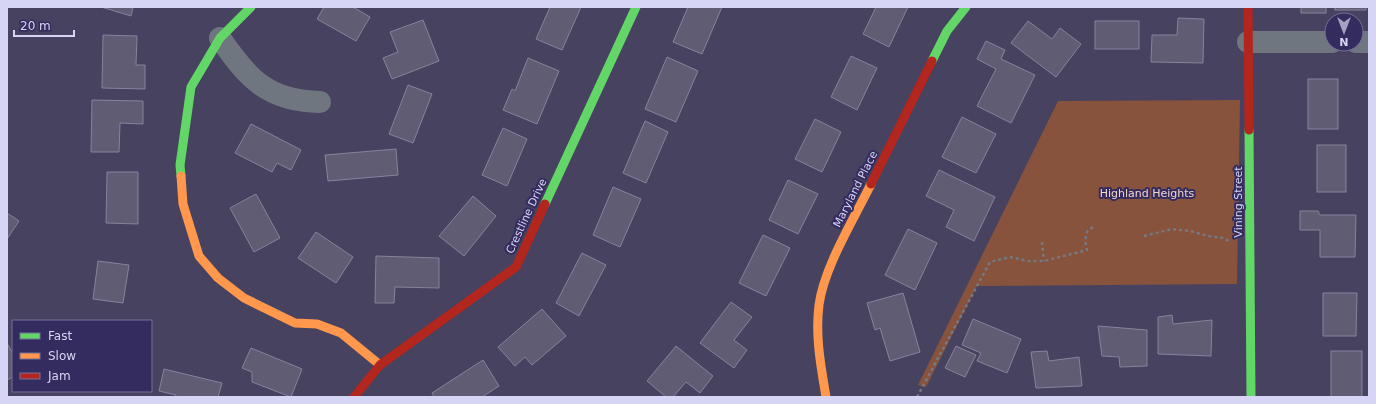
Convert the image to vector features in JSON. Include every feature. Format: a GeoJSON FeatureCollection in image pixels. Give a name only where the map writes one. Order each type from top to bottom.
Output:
{"type":"FeatureCollection","features":[{"type":"Feature","properties":{"kind":"street"},"geometry":{"type":"LineString","coordinates":[[251,7],[220,38],[191,87],[180,165],[183,204],[199,256],[218,278],[244,298],[295,323],[317,324],[341,333],[380,365]]}},
{"type":"Feature","properties":{"kind":"street","name":"Crestline Drive"},"geometry":{"type":"LineString","coordinates":[[354,397],[380,365],[516,267],[636,7]]}},
{"type":"Feature","properties":{"kind":"street","name":"Maryland Place"},"geometry":{"type":"LineString","coordinates":[[826,397],[818,347],[818,311],[825,283],[839,248],[946,31],[966,7]]}},
{"type":"Feature","properties":{"kind":"street","name":"Vining Street"},"geometry":{"type":"LineString","coordinates":[[1246,395],[1248,7]]}},
{"type":"Feature","properties":{"kind":"street"},"geometry":{"type":"LineString","coordinates":[[220,38],[238,64],[255,81],[275,95],[299,102],[320,102]]}},
{"type":"Feature","properties":{"kind":"street"},"geometry":{"type":"LineString","coordinates":[[1248,42],[1324,42]]}},
{"type":"Feature","properties":{"kind":"path"},"geometry":{"type":"LineString","coordinates":[[917,397],[990,262],[1010,257],[1028,261],[1044,261],[1087,250],[1085,241],[1087,232],[1094,226]]}},
{"type":"Feature","properties":{"kind":"path"},"geometry":{"type":"LineString","coordinates":[[1144,236],[1172,229],[1223,238],[1232,242]]}},
{"type":"Feature","properties":{"kind":"path"},"geometry":{"type":"LineString","coordinates":[[1042,242],[1044,261]]}},
{"type":"Feature","properties":{"kind":"green space","name":"Highland Heights"},"geometry":{"type":"Polygon","coordinates":[[[1240,100],[1237,284],[977,286],[926,387],[918,385],[1058,101],[1240,100]]]}},
{"type":"Feature","properties":{"kind":"building"},"geometry":{"type":"Polygon","coordinates":[[[101,7],[133,7],[131,16],[101,7]]]}},
{"type":"Feature","properties":{"kind":"building"},"geometry":{"type":"Polygon","coordinates":[[[324,7],[353,7],[370,17],[356,41],[317,19],[324,7]]]}},
{"type":"Feature","properties":{"kind":"building"},"geometry":{"type":"Polygon","coordinates":[[[550,7],[581,7],[562,50],[536,39],[550,7]]]}},
{"type":"Feature","properties":{"kind":"building"},"geometry":{"type":"Polygon","coordinates":[[[688,7],[722,7],[702,54],[673,42],[688,7]]]}},
{"type":"Feature","properties":{"kind":"building"},"geometry":{"type":"Polygon","coordinates":[[[876,7],[908,7],[889,47],[863,34],[876,7]]]}},
{"type":"Feature","properties":{"kind":"building"},"geometry":{"type":"Polygon","coordinates":[[[1301,7],[1326,7],[1326,12],[1324,13],[1301,13],[1301,7]]]}},
{"type":"Feature","properties":{"kind":"building"},"geometry":{"type":"Polygon","coordinates":[[[1335,7],[1366,7],[1366,10],[1335,10],[1335,7]]]}},
{"type":"Feature","properties":{"kind":"building"},"geometry":{"type":"Polygon","coordinates":[[[1178,18],[1204,19],[1203,63],[1151,62],[1152,35],[1177,35],[1178,18]]]}},
{"type":"Feature","properties":{"kind":"building"},"geometry":{"type":"Polygon","coordinates":[[[423,20],[439,61],[392,79],[383,58],[398,52],[390,32],[423,20]]]}},
{"type":"Feature","properties":{"kind":"building"},"geometry":{"type":"Polygon","coordinates":[[[1028,21],[1052,39],[1060,28],[1081,44],[1056,77],[1011,43],[1028,21]]]}},
{"type":"Feature","properties":{"kind":"building"},"geometry":{"type":"Polygon","coordinates":[[[1095,21],[1139,21],[1139,49],[1095,49],[1095,21]]]}},
{"type":"Feature","properties":{"kind":"building"},"geometry":{"type":"Polygon","coordinates":[[[103,35],[137,36],[136,65],[145,65],[145,89],[102,88],[103,35]]]}},
{"type":"Feature","properties":{"kind":"building"},"geometry":{"type":"Polygon","coordinates":[[[986,41],[1005,50],[1001,59],[1035,75],[1011,123],[977,106],[996,69],[977,59],[986,41]]]}},
{"type":"Feature","properties":{"kind":"building"},"geometry":{"type":"Polygon","coordinates":[[[851,56],[877,68],[857,110],[831,97],[851,56]]]}},
{"type":"Feature","properties":{"kind":"building"},"geometry":{"type":"Polygon","coordinates":[[[667,57],[698,71],[676,122],[645,109],[667,57]]]}},
{"type":"Feature","properties":{"kind":"building"},"geometry":{"type":"Polygon","coordinates":[[[528,58],[559,71],[537,124],[503,110],[512,89],[515,91],[528,58]]]}},
{"type":"Feature","properties":{"kind":"building"},"geometry":{"type":"Polygon","coordinates":[[[1308,79],[1338,79],[1338,129],[1308,129],[1308,79]]]}},
{"type":"Feature","properties":{"kind":"building"},"geometry":{"type":"Polygon","coordinates":[[[408,85],[432,94],[413,143],[389,134],[408,85]]]}},
{"type":"Feature","properties":{"kind":"building"},"geometry":{"type":"Polygon","coordinates":[[[92,100],[143,101],[143,124],[120,123],[119,152],[91,152],[92,100]]]}},
{"type":"Feature","properties":{"kind":"building"},"geometry":{"type":"Polygon","coordinates":[[[962,117],[996,134],[976,173],[942,157],[962,117]]]}},
{"type":"Feature","properties":{"kind":"building"},"geometry":{"type":"Polygon","coordinates":[[[815,119],[841,132],[822,172],[795,159],[815,119]]]}},
{"type":"Feature","properties":{"kind":"building"},"geometry":{"type":"Polygon","coordinates":[[[645,121],[668,132],[646,183],[623,173],[645,121]]]}},
{"type":"Feature","properties":{"kind":"building"},"geometry":{"type":"Polygon","coordinates":[[[251,124],[301,150],[291,170],[277,163],[272,172],[235,153],[251,124]]]}},
{"type":"Feature","properties":{"kind":"building"},"geometry":{"type":"Polygon","coordinates":[[[503,128],[527,139],[507,186],[482,175],[503,128]]]}},
{"type":"Feature","properties":{"kind":"building"},"geometry":{"type":"Polygon","coordinates":[[[1317,145],[1346,145],[1346,192],[1317,192],[1317,145]]]}},
{"type":"Feature","properties":{"kind":"building"},"geometry":{"type":"Polygon","coordinates":[[[396,149],[398,175],[328,181],[325,155],[396,149]]]}},
{"type":"Feature","properties":{"kind":"building"},"geometry":{"type":"Polygon","coordinates":[[[939,170],[995,197],[974,241],[946,227],[954,210],[926,196],[939,170]]]}},
{"type":"Feature","properties":{"kind":"building"},"geometry":{"type":"Polygon","coordinates":[[[107,172],[138,172],[138,224],[106,223],[107,172]]]}},
{"type":"Feature","properties":{"kind":"building"},"geometry":{"type":"Polygon","coordinates":[[[788,180],[818,194],[798,234],[769,220],[788,180]]]}},
{"type":"Feature","properties":{"kind":"building"},"geometry":{"type":"Polygon","coordinates":[[[613,187],[641,199],[620,247],[593,235],[613,187]]]}},
{"type":"Feature","properties":{"kind":"building"},"geometry":{"type":"Polygon","coordinates":[[[256,194],[280,238],[254,252],[230,208],[256,194]]]}},
{"type":"Feature","properties":{"kind":"building"},"geometry":{"type":"Polygon","coordinates":[[[473,196],[496,216],[464,256],[439,236],[473,196]]]}},
{"type":"Feature","properties":{"kind":"building"},"geometry":{"type":"Polygon","coordinates":[[[1300,211],[1318,211],[1320,215],[1356,215],[1355,257],[1320,257],[1320,230],[1300,230],[1300,211]]]}},
{"type":"Feature","properties":{"kind":"building"},"geometry":{"type":"Polygon","coordinates":[[[7,213],[19,221],[7,239],[7,213]]]}},
{"type":"Feature","properties":{"kind":"building"},"geometry":{"type":"Polygon","coordinates":[[[908,229],[937,243],[915,290],[885,275],[908,229]]]}},
{"type":"Feature","properties":{"kind":"building"},"geometry":{"type":"Polygon","coordinates":[[[316,232],[353,257],[336,283],[298,258],[316,232]]]}},
{"type":"Feature","properties":{"kind":"building"},"geometry":{"type":"Polygon","coordinates":[[[763,235],[790,248],[766,296],[739,283],[763,235]]]}},
{"type":"Feature","properties":{"kind":"building"},"geometry":{"type":"Polygon","coordinates":[[[582,253],[606,265],[579,316],[556,303],[582,253]]]}},
{"type":"Feature","properties":{"kind":"building"},"geometry":{"type":"Polygon","coordinates":[[[376,256],[439,258],[439,288],[395,287],[394,303],[375,303],[376,256]]]}},
{"type":"Feature","properties":{"kind":"building"},"geometry":{"type":"Polygon","coordinates":[[[98,261],[129,265],[123,303],[93,299],[98,261]]]}},
{"type":"Feature","properties":{"kind":"building"},"geometry":{"type":"Polygon","coordinates":[[[903,293],[920,352],[890,361],[880,328],[875,330],[867,303],[903,293]]]}},
{"type":"Feature","properties":{"kind":"building"},"geometry":{"type":"Polygon","coordinates":[[[1323,293],[1357,293],[1356,336],[1323,336],[1323,293]]]}},
{"type":"Feature","properties":{"kind":"building"},"geometry":{"type":"Polygon","coordinates":[[[731,302],[752,317],[734,340],[747,350],[734,368],[700,343],[731,302]]]}},
{"type":"Feature","properties":{"kind":"building"},"geometry":{"type":"Polygon","coordinates":[[[542,309],[566,336],[532,365],[525,357],[515,366],[498,347],[542,309]]]}},
{"type":"Feature","properties":{"kind":"building"},"geometry":{"type":"Polygon","coordinates":[[[1172,315],[1173,324],[1212,320],[1211,356],[1158,354],[1158,317],[1172,315]]]}},
{"type":"Feature","properties":{"kind":"building"},"geometry":{"type":"Polygon","coordinates":[[[973,319],[1021,339],[1007,373],[977,361],[981,353],[962,345],[973,319]]]}},
{"type":"Feature","properties":{"kind":"building"},"geometry":{"type":"Polygon","coordinates":[[[1098,326],[1147,330],[1147,366],[1120,367],[1119,357],[1102,356],[1098,326]]]}},
{"type":"Feature","properties":{"kind":"building"},"geometry":{"type":"Polygon","coordinates":[[[7,343],[12,352],[12,378],[7,380],[7,343]]]}},
{"type":"Feature","properties":{"kind":"building"},"geometry":{"type":"Polygon","coordinates":[[[676,346],[713,376],[700,393],[686,382],[673,397],[666,397],[647,381],[676,346]]]}},
{"type":"Feature","properties":{"kind":"building"},"geometry":{"type":"Polygon","coordinates":[[[956,346],[976,355],[965,377],[945,368],[956,346]]]}},
{"type":"Feature","properties":{"kind":"building"},"geometry":{"type":"Polygon","coordinates":[[[251,348],[302,369],[291,397],[252,382],[252,372],[242,368],[251,348]]]}},
{"type":"Feature","properties":{"kind":"building"},"geometry":{"type":"Polygon","coordinates":[[[1047,351],[1049,361],[1079,357],[1082,386],[1036,388],[1031,352],[1047,351]]]}},
{"type":"Feature","properties":{"kind":"building"},"geometry":{"type":"Polygon","coordinates":[[[1331,351],[1362,351],[1362,397],[1331,397],[1331,351]]]}},
{"type":"Feature","properties":{"kind":"building"},"geometry":{"type":"Polygon","coordinates":[[[483,360],[499,386],[482,397],[434,397],[432,393],[483,360]]]}},
{"type":"Feature","properties":{"kind":"building"},"geometry":{"type":"Polygon","coordinates":[[[164,369],[222,383],[218,397],[175,397],[176,395],[159,391],[164,369]]]}},
{"type":"Feature","properties":{"kind":"traffic: fast"},"geometry":{"type":"LineString","coordinates":[[181,176],[180,165],[191,87],[220,38],[251,7]]}},
{"type":"Feature","properties":{"kind":"traffic: fast"},"geometry":{"type":"LineString","coordinates":[[545,204],[636,7]]}},
{"type":"Feature","properties":{"kind":"traffic: fast"},"geometry":{"type":"LineString","coordinates":[[932,61],[947,31],[966,7]]}},
{"type":"Feature","properties":{"kind":"traffic: fast"},"geometry":{"type":"LineString","coordinates":[[1249,130],[1251,397]]}},
{"type":"Feature","properties":{"kind":"traffic: slow"},"geometry":{"type":"LineString","coordinates":[[181,176],[183,204],[199,256],[218,278],[244,298],[295,323],[317,324],[341,333],[380,365]]}},
{"type":"Feature","properties":{"kind":"traffic: slow"},"geometry":{"type":"LineString","coordinates":[[826,397],[818,340],[818,317],[822,290],[833,259],[871,184]]}},
{"type":"Feature","properties":{"kind":"traffic: jam"},"geometry":{"type":"LineString","coordinates":[[1248,7],[1249,130]]}},
{"type":"Feature","properties":{"kind":"traffic: jam"},"geometry":{"type":"LineString","coordinates":[[871,184],[932,61]]}},
{"type":"Feature","properties":{"kind":"traffic: jam"},"geometry":{"type":"LineString","coordinates":[[354,397],[380,365],[516,267],[545,204]]}}]}
